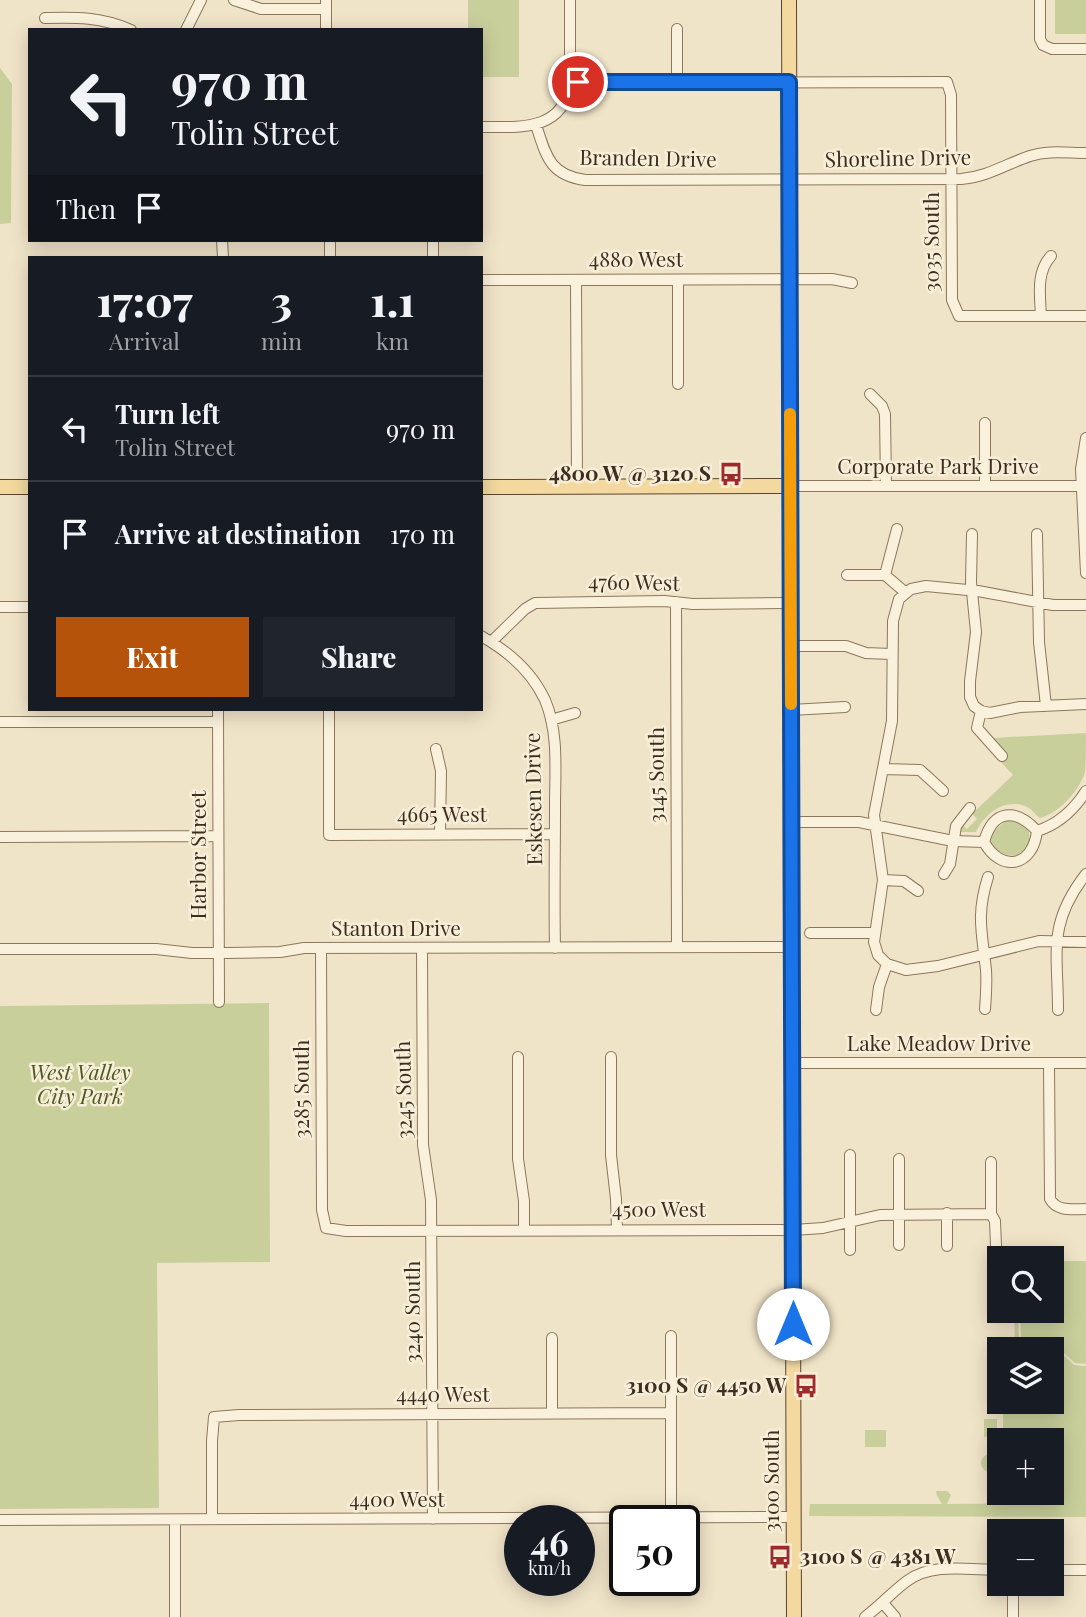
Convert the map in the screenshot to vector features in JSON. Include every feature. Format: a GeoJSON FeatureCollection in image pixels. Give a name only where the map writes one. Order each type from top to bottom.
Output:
{"type":"FeatureCollection","features":[{"type":"Feature","properties":{"kind":"main road","name":"3100 South"},"geometry":{"type":"LineString","coordinates":[[789,0],[794,1617]]}},
{"type":"Feature","properties":{"kind":"main road"},"geometry":{"type":"LineString","coordinates":[[483,487],[790,486]]}},
{"type":"Feature","properties":{"kind":"main road"},"geometry":{"type":"LineString","coordinates":[[0,487],[28,487]]}},
{"type":"Feature","properties":{"kind":"street"},"geometry":{"type":"LineString","coordinates":[[187,28],[201,0]]}},
{"type":"Feature","properties":{"kind":"street"},"geometry":{"type":"LineString","coordinates":[[234,0],[261,9],[326,4],[326,28]]}},
{"type":"Feature","properties":{"kind":"street"},"geometry":{"type":"LineString","coordinates":[[483,127],[536,125],[550,117],[561,106],[570,83],[570,0]]}},
{"type":"Feature","properties":{"kind":"street"},"geometry":{"type":"LineString","coordinates":[[1040,0],[1040,38],[1046,48],[1086,49]]}},
{"type":"Feature","properties":{"kind":"street"},"geometry":{"type":"LineString","coordinates":[[46,18],[106,20],[126,28]]}},
{"type":"Feature","properties":{"kind":"street"},"geometry":{"type":"LineString","coordinates":[[677,29],[677,82]]}},
{"type":"Feature","properties":{"kind":"street"},"geometry":{"type":"LineString","coordinates":[[570,83],[789,82]]}},
{"type":"Feature","properties":{"kind":"street","name":"3035 South"},"geometry":{"type":"LineString","coordinates":[[789,82],[947,82],[951,95],[951,300],[958,316],[1041,316]]}},
{"type":"Feature","properties":{"kind":"street","name":"Branden Drive"},"geometry":{"type":"LineString","coordinates":[[536,125],[548,159],[561,173],[572,178],[790,180]]}},
{"type":"Feature","properties":{"kind":"street","name":"Shoreline Drive"},"geometry":{"type":"LineString","coordinates":[[790,180],[981,177],[1040,153],[1086,153]]}},
{"type":"Feature","properties":{"kind":"street"},"geometry":{"type":"LineString","coordinates":[[1051,256],[1044,264],[1041,276],[1041,316],[1086,316]]}},
{"type":"Feature","properties":{"kind":"street","name":"4880 West"},"geometry":{"type":"LineString","coordinates":[[483,280],[832,279],[852,283]]}},
{"type":"Feature","properties":{"kind":"street"},"geometry":{"type":"LineString","coordinates":[[576,280],[577,486]]}},
{"type":"Feature","properties":{"kind":"street"},"geometry":{"type":"LineString","coordinates":[[678,280],[678,384]]}},
{"type":"Feature","properties":{"kind":"street"},"geometry":{"type":"LineString","coordinates":[[870,394],[882,406],[885,415],[886,486]]}},
{"type":"Feature","properties":{"kind":"street"},"geometry":{"type":"LineString","coordinates":[[985,423],[985,486]]}},
{"type":"Feature","properties":{"kind":"street"},"geometry":{"type":"LineString","coordinates":[[1086,438],[1082,458],[1086,573]]}},
{"type":"Feature","properties":{"kind":"street","name":"Corporate Park Drive"},"geometry":{"type":"LineString","coordinates":[[790,486],[1084,486]]}},
{"type":"Feature","properties":{"kind":"street"},"geometry":{"type":"LineString","coordinates":[[885,575],[897,530]]}},
{"type":"Feature","properties":{"kind":"street"},"geometry":{"type":"LineString","coordinates":[[972,534],[971,590],[976,632],[970,692],[974,706],[990,713],[1020,707],[1086,704]]}},
{"type":"Feature","properties":{"kind":"street"},"geometry":{"type":"LineString","coordinates":[[1037,534],[1039,642],[1046,706]]}},
{"type":"Feature","properties":{"kind":"street"},"geometry":{"type":"LineString","coordinates":[[847,575],[885,575],[906,593]]}},
{"type":"Feature","properties":{"kind":"street"},"geometry":{"type":"LineString","coordinates":[[1086,606],[1038,603],[971,590],[921,586],[906,593],[894,612],[891,654],[892,721],[874,815],[883,880],[875,933],[876,951],[887,964],[913,970],[1019,945],[1056,940],[1086,942]]}},
{"type":"Feature","properties":{"kind":"street","name":"3145 South"},"geometry":{"type":"LineString","coordinates":[[676,602],[677,947]]}},
{"type":"Feature","properties":{"kind":"street","name":"4760 West"},"geometry":{"type":"LineString","coordinates":[[486,639],[536,603],[791,603]]}},
{"type":"Feature","properties":{"kind":"street"},"geometry":{"type":"LineString","coordinates":[[0,607],[28,607]]}},
{"type":"Feature","properties":{"kind":"street","name":"Eskesen Drive"},"geometry":{"type":"LineString","coordinates":[[486,639],[517,661],[532,678],[544,698],[551,720],[555,759],[555,948]]}},
{"type":"Feature","properties":{"kind":"street"},"geometry":{"type":"LineString","coordinates":[[791,646],[846,646],[866,653],[891,654]]}},
{"type":"Feature","properties":{"kind":"street"},"geometry":{"type":"LineString","coordinates":[[791,710],[845,707]]}},
{"type":"Feature","properties":{"kind":"street","name":"Harbor Street"},"geometry":{"type":"LineString","coordinates":[[218,711],[219,1002]]}},
{"type":"Feature","properties":{"kind":"street","name":"4665 West"},"geometry":{"type":"LineString","coordinates":[[328,711],[329,835],[555,834]]}},
{"type":"Feature","properties":{"kind":"street"},"geometry":{"type":"LineString","coordinates":[[981,711],[977,722],[978,731],[1002,755]]}},
{"type":"Feature","properties":{"kind":"street"},"geometry":{"type":"LineString","coordinates":[[551,720],[575,713]]}},
{"type":"Feature","properties":{"kind":"street"},"geometry":{"type":"LineString","coordinates":[[0,722],[218,722]]}},
{"type":"Feature","properties":{"kind":"street"},"geometry":{"type":"LineString","coordinates":[[436,749],[441,771],[440,834]]}},
{"type":"Feature","properties":{"kind":"street"},"geometry":{"type":"LineString","coordinates":[[883,769],[920,771],[943,791]]}},
{"type":"Feature","properties":{"kind":"street"},"geometry":{"type":"LineString","coordinates":[[1037,831],[1066,815],[1086,791]]}},
{"type":"Feature","properties":{"kind":"street"},"geometry":{"type":"LineString","coordinates":[[944,874],[950,864],[957,823],[970,808]]}},
{"type":"Feature","properties":{"kind":"street"},"geometry":{"type":"LineString","coordinates":[[984,842],[993,824],[1010,815],[1023,817],[1037,831]]}},
{"type":"Feature","properties":{"kind":"street"},"geometry":{"type":"LineString","coordinates":[[792,822],[846,821],[953,841],[984,842],[996,857],[1017,862],[1026,858],[1033,850],[1037,831]]}},
{"type":"Feature","properties":{"kind":"street"},"geometry":{"type":"LineString","coordinates":[[0,836],[218,836]]}},
{"type":"Feature","properties":{"kind":"street"},"geometry":{"type":"LineString","coordinates":[[1058,1010],[1056,940],[1064,908],[1086,874]]}},
{"type":"Feature","properties":{"kind":"street"},"geometry":{"type":"LineString","coordinates":[[985,1009],[986,978],[980,915],[988,877]]}},
{"type":"Feature","properties":{"kind":"street"},"geometry":{"type":"LineString","coordinates":[[883,880],[904,881],[918,891]]}},
{"type":"Feature","properties":{"kind":"street"},"geometry":{"type":"LineString","coordinates":[[810,933],[875,933]]}},
{"type":"Feature","properties":{"kind":"street","name":"Stanton Drive"},"geometry":{"type":"LineString","coordinates":[[0,949],[156,948],[219,953],[321,948],[792,947]]}},
{"type":"Feature","properties":{"kind":"street","name":"3285 South"},"geometry":{"type":"LineString","coordinates":[[321,948],[322,1210],[326,1228]]}},
{"type":"Feature","properties":{"kind":"street","name":"3245 South"},"geometry":{"type":"LineString","coordinates":[[422,948],[423,1145],[430,1186],[432,1231]]}},
{"type":"Feature","properties":{"kind":"street"},"geometry":{"type":"LineString","coordinates":[[876,1010],[879,987],[887,964]]}},
{"type":"Feature","properties":{"kind":"street"},"geometry":{"type":"LineString","coordinates":[[518,1057],[518,1159],[524,1201],[524,1230]]}},
{"type":"Feature","properties":{"kind":"street"},"geometry":{"type":"LineString","coordinates":[[611,1057],[611,1155],[617,1199],[617,1230]]}},
{"type":"Feature","properties":{"kind":"street","name":"Lake Meadow Drive"},"geometry":{"type":"LineString","coordinates":[[792,1063],[1086,1063]]}},
{"type":"Feature","properties":{"kind":"street"},"geometry":{"type":"LineString","coordinates":[[1049,1063],[1049,1191],[1053,1205],[1066,1209],[1086,1209]]}},
{"type":"Feature","properties":{"kind":"street"},"geometry":{"type":"LineString","coordinates":[[850,1155],[850,1250]]}},
{"type":"Feature","properties":{"kind":"street"},"geometry":{"type":"LineString","coordinates":[[899,1159],[899,1245]]}},
{"type":"Feature","properties":{"kind":"street"},"geometry":{"type":"LineString","coordinates":[[991,1162],[991,1214],[995,1221],[996,1246]]}},
{"type":"Feature","properties":{"kind":"street"},"geometry":{"type":"LineString","coordinates":[[947,1213],[947,1246]]}},
{"type":"Feature","properties":{"kind":"street","name":"4500 West"},"geometry":{"type":"LineString","coordinates":[[326,1228],[346,1231],[793,1230],[823,1228],[880,1214],[991,1214]]}},
{"type":"Feature","properties":{"kind":"street","name":"3240 South"},"geometry":{"type":"LineString","coordinates":[[432,1231],[433,1519]]}},
{"type":"Feature","properties":{"kind":"street"},"geometry":{"type":"LineString","coordinates":[[671,1336],[671,1505]]}},
{"type":"Feature","properties":{"kind":"street"},"geometry":{"type":"LineString","coordinates":[[552,1338],[552,1413]]}},
{"type":"Feature","properties":{"kind":"street","name":"4440 West"},"geometry":{"type":"LineString","coordinates":[[212,1519],[214,1418],[671,1413]]}},
{"type":"Feature","properties":{"kind":"street","name":"4400 West"},"geometry":{"type":"LineString","coordinates":[[700,1518],[793,1517]]}},
{"type":"Feature","properties":{"kind":"street","name":"4400 West"},"geometry":{"type":"LineString","coordinates":[[0,1520],[609,1518]]}},
{"type":"Feature","properties":{"kind":"street"},"geometry":{"type":"LineString","coordinates":[[175,1617],[176,1520]]}},
{"type":"Feature","properties":{"kind":"street"},"geometry":{"type":"LineString","coordinates":[[865,1617],[908,1580],[924,1572],[987,1570]]}},
{"type":"Feature","properties":{"kind":"street"},"geometry":{"type":"LineString","coordinates":[[1064,1570],[1086,1570]]}},
{"type":"Feature","properties":{"kind":"street"},"geometry":{"type":"LineString","coordinates":[[1013,1596],[1013,1617]]}},
{"type":"Feature","properties":{"kind":"street"},"geometry":{"type":"LineString","coordinates":[[883,1602],[895,1617]]}},
{"type":"Feature","properties":{"kind":"green space"},"geometry":{"type":"Polygon","coordinates":[[[468,0],[519,0],[519,77],[483,77],[483,28],[468,28],[468,0]]]}},
{"type":"Feature","properties":{"kind":"green space"},"geometry":{"type":"Polygon","coordinates":[[[1055,0],[1086,0],[1086,34],[1055,34],[1055,0]]]}},
{"type":"Feature","properties":{"kind":"green space"},"geometry":{"type":"Polygon","coordinates":[[[0,68],[12,84],[11,223],[0,224],[0,68]]]}},
{"type":"Feature","properties":{"kind":"green space"},"geometry":{"type":"Polygon","coordinates":[[[1086,733],[1085,772],[1078,786],[1054,812],[1040,818],[1027,807],[1011,804],[990,814],[976,832],[960,832],[962,824],[967,829],[977,819],[972,814],[1013,775],[1000,761],[1007,753],[992,738],[1086,733]]]}},
{"type":"Feature","properties":{"kind":"green space"},"geometry":{"type":"Polygon","coordinates":[[[1007,820],[1024,824],[1029,832],[1030,842],[1020,855],[1005,854],[991,846],[991,834],[1007,820]]]}},
{"type":"Feature","properties":{"kind":"green space","name":"West Valley City Park"},"geometry":{"type":"Polygon","coordinates":[[[269,1003],[270,1262],[157,1263],[159,1508],[0,1509],[0,1006],[269,1003]]]}},
{"type":"Feature","properties":{"kind":"green space"},"geometry":{"type":"Polygon","coordinates":[[[1064,1261],[1086,1261],[1086,1364],[1075,1363],[1064,1353],[1064,1337],[1021,1337],[1020,1323],[1064,1323],[1064,1261]]]}},
{"type":"Feature","properties":{"kind":"green space"},"geometry":{"type":"Polygon","coordinates":[[[1014,1323],[1018,1323],[1019,1337],[1015,1337],[1014,1323]]]}},
{"type":"Feature","properties":{"kind":"green space"},"geometry":{"type":"Polygon","coordinates":[[[1064,1355],[1074,1365],[1086,1366],[1086,1517],[809,1516],[810,1504],[942,1504],[936,1491],[947,1491],[951,1495],[947,1504],[1064,1505],[1064,1428],[1003,1428],[1003,1414],[1064,1414],[1064,1355]]]}},
{"type":"Feature","properties":{"kind":"green space"},"geometry":{"type":"Polygon","coordinates":[[[984,1419],[997,1419],[997,1428],[987,1428],[987,1437],[984,1437],[984,1419]]]}},
{"type":"Feature","properties":{"kind":"green space"},"geometry":{"type":"Polygon","coordinates":[[[865,1430],[886,1430],[886,1447],[865,1447],[865,1430]]]}},
{"type":"Feature","properties":{"kind":"green space"},"geometry":{"type":"Polygon","coordinates":[[[986,1454],[987,1472],[981,1467],[981,1459],[986,1454]]]}},
{"type":"Feature","properties":{"kind":"slow traffic"},"geometry":{"type":"LineString","coordinates":[[790,414],[791,704]]}},
{"type":"Feature","properties":{"kind":"place","name":"4800 W @ 3120 S"},"geometry":{"type":"Point","coordinates":[731,474]}},
{"type":"Feature","properties":{"kind":"place","name":"3100 S @ 4450 W"},"geometry":{"type":"Point","coordinates":[806,1386]}},
{"type":"Feature","properties":{"kind":"place","name":"3100 S @ 4381 W"},"geometry":{"type":"Point","coordinates":[780,1557]}},
{"type":"Feature","properties":{"kind":"route"},"geometry":{"type":"LineString","coordinates":[[578,82],[789,82],[793,1324]]}}]}
